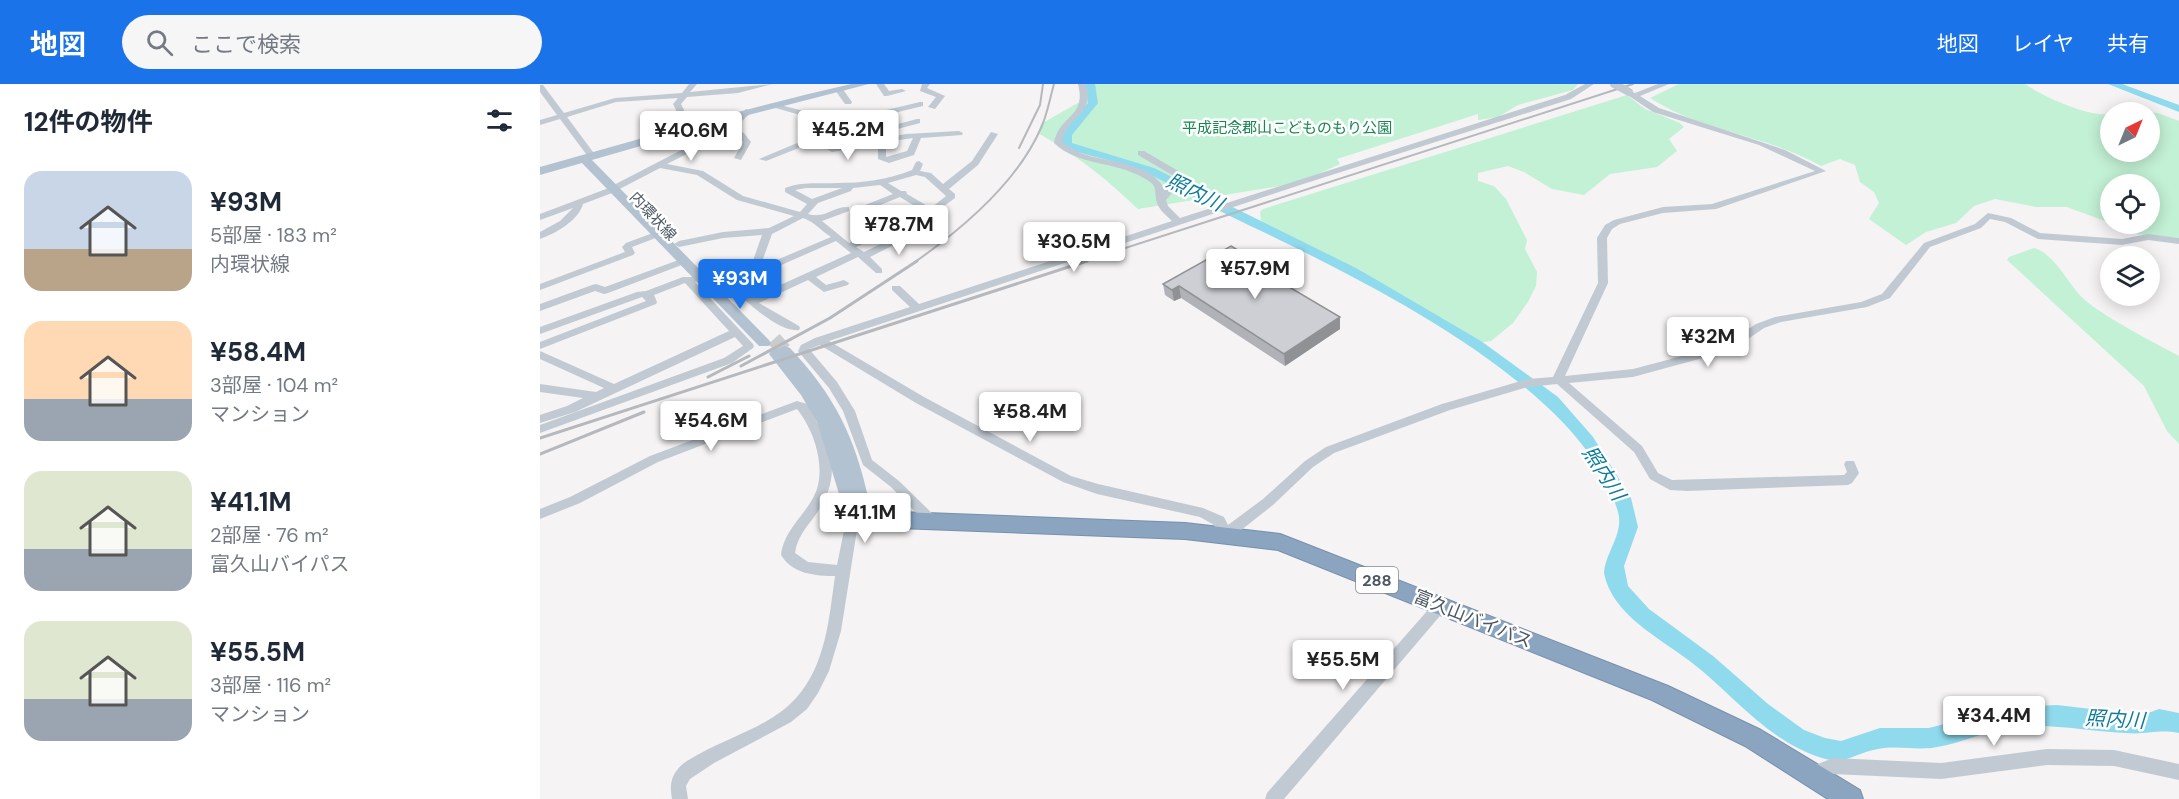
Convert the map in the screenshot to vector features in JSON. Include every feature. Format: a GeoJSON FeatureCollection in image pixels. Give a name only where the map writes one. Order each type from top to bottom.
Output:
{"type":"FeatureCollection","features":[{"type":"Feature","properties":{"kind":"highway","name":"富久山バイパス"},"geometry":{"type":"LineString","coordinates":[[854,505],[872,519],[1226,534],[1280,542],[1660,693],[1753,738],[1851,799]]}},
{"type":"Feature","properties":{"kind":"main road"},"geometry":{"type":"LineString","coordinates":[[540,171],[749,111],[864,84]]}},
{"type":"Feature","properties":{"kind":"main road","name":"内環状線"},"geometry":{"type":"LineString","coordinates":[[588,157],[679,244],[699,277]]}},
{"type":"Feature","properties":{"kind":"main road","name":"内環状線"},"geometry":{"type":"LineString","coordinates":[[618,186],[658,234],[699,277],[775,347],[819,409],[840,459],[854,505]]}},
{"type":"Feature","properties":{"kind":"street"},"geometry":{"type":"LineString","coordinates":[[540,86],[549,84]]}},
{"type":"Feature","properties":{"kind":"street"},"geometry":{"type":"LineString","coordinates":[[689,128],[678,108],[682,96],[693,84]]}},
{"type":"Feature","properties":{"kind":"street"},"geometry":{"type":"LineString","coordinates":[[540,123],[620,99],[738,91],[769,84]]}},
{"type":"Feature","properties":{"kind":"street"},"geometry":{"type":"LineString","coordinates":[[880,84],[887,94],[902,91]]}},
{"type":"Feature","properties":{"kind":"street"},"geometry":{"type":"LineString","coordinates":[[926,84],[923,89],[941,96],[932,107]]}},
{"type":"Feature","properties":{"kind":"street"},"geometry":{"type":"LineString","coordinates":[[1082,84],[1086,93],[1085,102],[1059,136],[1059,143],[1073,152],[1138,171],[1160,186],[1163,206],[1180,223]]}},
{"type":"Feature","properties":{"kind":"street"},"geometry":{"type":"LineString","coordinates":[[933,521],[895,484],[867,462],[849,411],[833,385],[803,351],[805,347],[819,340],[1180,223],[1422,141],[1568,97],[1590,84]]}},
{"type":"Feature","properties":{"kind":"street"},"geometry":{"type":"LineString","coordinates":[[1614,84],[1649,106],[1708,128],[1776,147],[1822,171],[1713,207],[1663,210],[1608,227],[1602,238],[1603,283],[1558,373],[1558,380],[1638,449],[1654,476],[1670,484],[1683,487],[1848,480],[1853,473],[1850,464]]}},
{"type":"Feature","properties":{"kind":"street"},"geometry":{"type":"LineString","coordinates":[[1633,94],[1665,84]]}},
{"type":"Feature","properties":{"kind":"street","name":"内環状線"},"geometry":{"type":"LineString","coordinates":[[540,86],[558,118]]}},
{"type":"Feature","properties":{"kind":"street"},"geometry":{"type":"LineString","coordinates":[[839,90],[848,102]]}},
{"type":"Feature","properties":{"kind":"street","name":"内環状線"},"geometry":{"type":"LineString","coordinates":[[541,101],[558,118],[588,157]]}},
{"type":"Feature","properties":{"kind":"street"},"geometry":{"type":"LineString","coordinates":[[813,139],[812,136],[822,128],[920,104]]}},
{"type":"Feature","properties":{"kind":"street"},"geometry":{"type":"LineString","coordinates":[[775,105],[821,118],[824,122],[822,128]]}},
{"type":"Feature","properties":{"kind":"street"},"geometry":{"type":"LineString","coordinates":[[909,110],[923,135]]}},
{"type":"Feature","properties":{"kind":"street"},"geometry":{"type":"LineString","coordinates":[[540,217],[618,186],[727,130],[749,111]]}},
{"type":"Feature","properties":{"kind":"street"},"geometry":{"type":"LineString","coordinates":[[854,147],[852,139],[917,121]]}},
{"type":"Feature","properties":{"kind":"street"},"geometry":{"type":"LineString","coordinates":[[727,130],[741,135],[747,142],[738,158]]}},
{"type":"Feature","properties":{"kind":"street"},"geometry":{"type":"LineString","coordinates":[[813,139],[832,150],[923,135],[959,133]]}},
{"type":"Feature","properties":{"kind":"street"},"geometry":{"type":"LineString","coordinates":[[944,189],[975,163],[994,134]]}},
{"type":"Feature","properties":{"kind":"street"},"geometry":{"type":"LineString","coordinates":[[882,141],[882,159],[888,160],[910,153],[923,135]]}},
{"type":"Feature","properties":{"kind":"street"},"geometry":{"type":"LineString","coordinates":[[763,159],[813,139]]}},
{"type":"Feature","properties":{"kind":"street"},"geometry":{"type":"LineString","coordinates":[[1141,153],[1177,174],[1172,188],[1163,198]]}},
{"type":"Feature","properties":{"kind":"street"},"geometry":{"type":"LineString","coordinates":[[658,165],[700,173],[740,198],[817,220],[846,209]]}},
{"type":"Feature","properties":{"kind":"street"},"geometry":{"type":"LineString","coordinates":[[812,203],[788,190],[806,185],[882,181],[917,168],[955,198],[912,220],[849,247]]}},
{"type":"Feature","properties":{"kind":"street"},"geometry":{"type":"LineString","coordinates":[[882,181],[930,211]]}},
{"type":"Feature","properties":{"kind":"street"},"geometry":{"type":"LineString","coordinates":[[679,244],[723,235],[768,232],[801,216],[812,203],[848,189],[849,184]]}},
{"type":"Feature","properties":{"kind":"street"},"geometry":{"type":"LineString","coordinates":[[863,200],[892,188]]}},
{"type":"Feature","properties":{"kind":"street"},"geometry":{"type":"LineString","coordinates":[[858,211],[903,193]]}},
{"type":"Feature","properties":{"kind":"street"},"geometry":{"type":"LineString","coordinates":[[540,236],[568,219],[578,209],[579,203]]}},
{"type":"Feature","properties":{"kind":"street"},"geometry":{"type":"LineString","coordinates":[[898,209],[912,220]]}},
{"type":"Feature","properties":{"kind":"street"},"geometry":{"type":"LineString","coordinates":[[819,340],[920,400],[1067,479],[1097,489],[1203,513],[1219,521],[1226,534],[1268,502],[1309,464],[1330,450],[1446,406],[1528,383],[1633,373],[1722,350],[1760,326],[1779,319],[1863,305],[1879,300],[1891,290],[1928,245],[1978,226],[1988,216],[2008,220],[2038,236],[2122,242],[2148,237],[2179,241]]}},
{"type":"Feature","properties":{"kind":"street"},"geometry":{"type":"LineString","coordinates":[[817,220],[823,228],[838,237],[879,271]]}},
{"type":"Feature","properties":{"kind":"street"},"geometry":{"type":"LineString","coordinates":[[867,223],[882,233]]}},
{"type":"Feature","properties":{"kind":"street"},"geometry":{"type":"LineString","coordinates":[[752,302],[920,228]]}},
{"type":"Feature","properties":{"kind":"street"},"geometry":{"type":"LineString","coordinates":[[753,274],[768,232]]}},
{"type":"Feature","properties":{"kind":"street"},"geometry":{"type":"LineString","coordinates":[[540,287],[630,253],[627,247],[629,245],[658,234]]}},
{"type":"Feature","properties":{"kind":"street"},"geometry":{"type":"LineString","coordinates":[[735,285],[753,274],[838,237]]}},
{"type":"Feature","properties":{"kind":"street"},"geometry":{"type":"LineString","coordinates":[[540,308],[596,287],[604,291],[684,261]]}},
{"type":"Feature","properties":{"kind":"street"},"geometry":{"type":"LineString","coordinates":[[540,331],[644,293],[649,294],[687,279],[720,271],[760,309],[795,328]]}},
{"type":"Feature","properties":{"kind":"street"},"geometry":{"type":"LineString","coordinates":[[809,276],[824,289],[844,283]]}},
{"type":"Feature","properties":{"kind":"street"},"geometry":{"type":"LineString","coordinates":[[540,429],[643,394],[742,352],[749,346],[699,277]]}},
{"type":"Feature","properties":{"kind":"street"},"geometry":{"type":"LineString","coordinates":[[896,288],[917,308]]}},
{"type":"Feature","properties":{"kind":"street"},"geometry":{"type":"LineString","coordinates":[[540,346],[652,302],[649,294]]}},
{"type":"Feature","properties":{"kind":"street"},"geometry":{"type":"LineString","coordinates":[[540,419],[571,409],[737,332]]}},
{"type":"Feature","properties":{"kind":"street"},"geometry":{"type":"LineString","coordinates":[[540,355],[613,389],[643,394]]}},
{"type":"Feature","properties":{"kind":"street"},"geometry":{"type":"LineString","coordinates":[[540,388],[597,396]]}},
{"type":"Feature","properties":{"kind":"street"},"geometry":{"type":"LineString","coordinates":[[540,514],[575,500],[654,459],[800,404],[828,461],[827,482],[820,500],[793,534],[788,555],[798,565],[807,568],[843,570]]}},
{"type":"Feature","properties":{"kind":"street"},"geometry":{"type":"LineString","coordinates":[[680,799],[678,785],[684,773],[785,718],[803,703],[812,690],[823,666],[837,614],[854,505]]}},
{"type":"Feature","properties":{"kind":"street"},"geometry":{"type":"LineString","coordinates":[[1273,799],[1440,606]]}},
{"type":"Feature","properties":{"kind":"street"},"geometry":{"type":"LineString","coordinates":[[1814,774],[1833,766],[1941,771],[2047,757],[2114,758],[2179,772]]}},
{"type":"Feature","properties":{"kind":"green space","name":"平成記念郡山こどものもり公園"},"geometry":{"type":"Polygon","coordinates":[[[1090,84],[1578,84],[1573,90],[1518,105],[1498,117],[1478,120],[1478,114],[1337,159],[1340,164],[1299,183],[1138,209],[1090,168],[1038,133],[1041,124],[1083,100],[1090,91],[1090,84]]]}},
{"type":"Feature","properties":{"kind":"green space"},"geometry":{"type":"Polygon","coordinates":[[[1679,84],[2025,84],[2066,105],[2100,114],[2100,162],[2160,162],[2160,114],[2179,121],[2179,238],[2138,234],[2160,234],[2160,174],[2100,174],[2100,219],[2067,207],[2036,207],[1995,199],[1974,206],[1956,223],[1926,232],[1906,245],[1869,219],[1879,203],[1874,192],[1860,182],[1855,165],[1840,159],[1821,166],[1779,147],[1691,119],[1650,98],[1679,84]]]}},
{"type":"Feature","properties":{"kind":"green space"},"geometry":{"type":"Polygon","coordinates":[[[1627,95],[1645,109],[1680,123],[1684,127],[1669,139],[1677,151],[1657,167],[1610,174],[1584,195],[1552,189],[1524,172],[1508,166],[1478,173],[1478,181],[1494,186],[1506,199],[1527,240],[1525,249],[1537,272],[1536,286],[1528,302],[1513,323],[1491,341],[1476,343],[1360,270],[1281,236],[1261,221],[1260,212],[1263,209],[1627,95]]]}},
{"type":"Feature","properties":{"kind":"green space"},"geometry":{"type":"Polygon","coordinates":[[[2034,248],[2049,257],[2080,295],[2095,308],[2179,356],[2179,444],[2167,431],[2144,386],[2007,260],[2009,257],[2034,248]]]}},
{"type":"Feature","properties":{"kind":"building"},"geometry":{"type":"Polygon","coordinates":[[[1231,246],[1241,252],[1235,255],[1340,317],[1284,354],[1179,286],[1172,290],[1163,284],[1231,246]]]}},
{"type":"Feature","properties":{"kind":"waterway","name":"照内川"},"geometry":{"type":"LineString","coordinates":[[1090,84],[1093,103],[1066,135],[1067,145],[1150,170],[1395,294],[1476,344],[1515,371],[1552,401],[1601,460],[1613,479],[1628,514],[1629,527],[1614,566],[1615,579],[1621,591],[1630,603],[1655,625],[1706,662],[1760,711],[1796,737],[1810,744],[1841,751],[1880,738],[1938,737],[2002,719],[2022,716],[2057,715],[2139,724],[2159,719],[2179,723]]}},
{"type":"Feature","properties":{"kind":"waterway"},"geometry":{"type":"LineString","coordinates":[[2113,84],[2179,109]]}},
{"type":"Feature","properties":{"kind":"tunnel"},"geometry":{"type":"LineString","coordinates":[[774,339],[785,351]]}},
{"type":"Feature","properties":{"kind":"railway"},"geometry":{"type":"LineString","coordinates":[[1019,148],[1040,105],[1043,84]]}},
{"type":"Feature","properties":{"kind":"railway"},"geometry":{"type":"LineString","coordinates":[[915,262],[969,220],[1018,168],[1041,128],[1054,84]]}},
{"type":"Feature","properties":{"kind":"railway"},"geometry":{"type":"LineString","coordinates":[[1082,262],[1633,84]]}},
{"type":"Feature","properties":{"kind":"railway"},"geometry":{"type":"LineString","coordinates":[[741,366],[830,318],[917,261]]}},
{"type":"Feature","properties":{"kind":"railway"},"geometry":{"type":"LineString","coordinates":[[540,438],[1087,261]]}},
{"type":"Feature","properties":{"kind":"railway"},"geometry":{"type":"LineString","coordinates":[[708,377],[749,356]]}},
{"type":"Feature","properties":{"kind":"railway"},"geometry":{"type":"LineString","coordinates":[[540,454],[644,412]]}}]}
